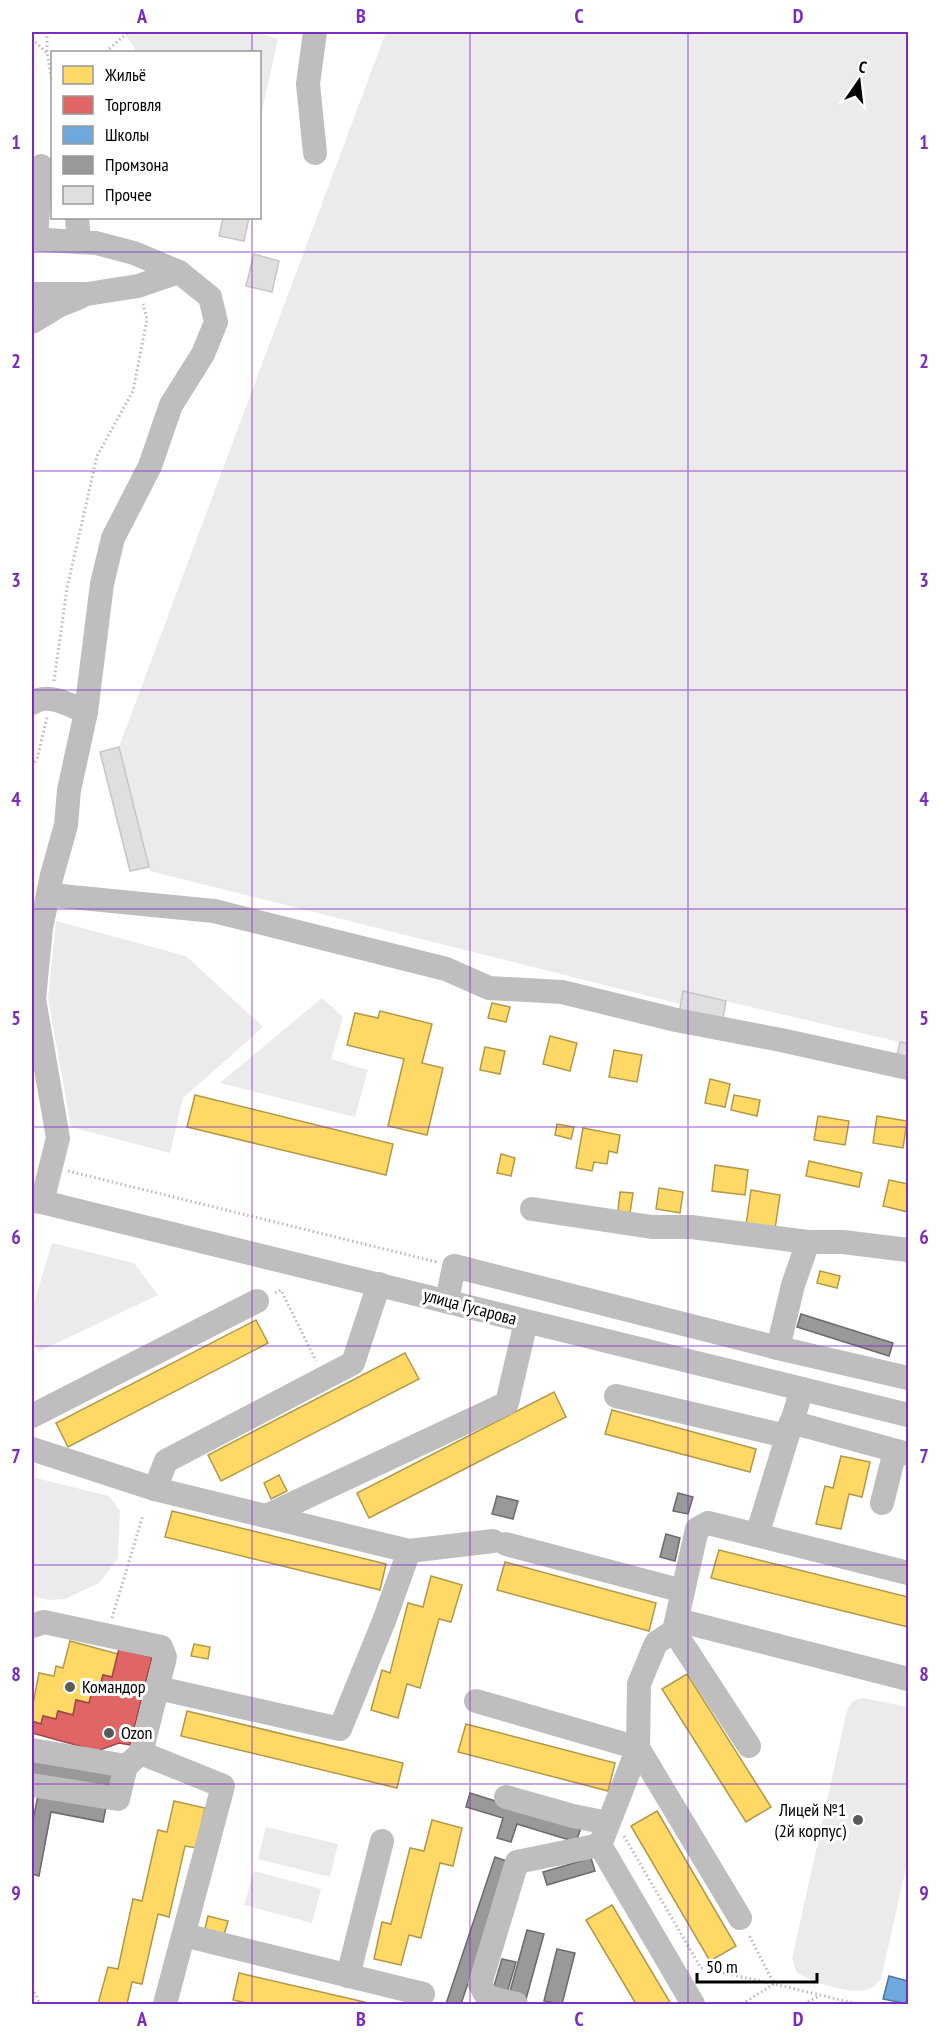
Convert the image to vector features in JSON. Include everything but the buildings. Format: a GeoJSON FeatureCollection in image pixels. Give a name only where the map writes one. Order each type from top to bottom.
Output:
{"type":"FeatureCollection","features":[{"type":"Feature","properties":{"kind":"street"},"geometry":{"type":"LineString","coordinates":[[315,32],[308,84],[315,153]]}},
{"type":"Feature","properties":{"kind":"street"},"geometry":{"type":"LineString","coordinates":[[37,1202],[52,1167],[58,1138],[34,999],[44,880],[66,825],[69,790],[86,712],[102,584],[112,538],[150,466],[171,405],[202,354],[216,322],[210,297],[179,272],[134,253],[96,243],[34,239],[42,166]]}},
{"type":"Feature","properties":{"kind":"street"},"geometry":{"type":"LineString","coordinates":[[77,219],[79,242]]}},
{"type":"Feature","properties":{"kind":"street"},"geometry":{"type":"LineString","coordinates":[[32,294],[87,294],[138,286],[179,272]]}},
{"type":"Feature","properties":{"kind":"street"},"geometry":{"type":"LineString","coordinates":[[32,322],[60,305],[87,294]]}},
{"type":"Feature","properties":{"kind":"street"},"geometry":{"type":"LineString","coordinates":[[42,701],[86,712]]}},
{"type":"Feature","properties":{"kind":"street"},"geometry":{"type":"LineString","coordinates":[[44,880],[61,896],[214,910],[446,969],[489,988],[562,992],[676,1020],[909,1068]]}},
{"type":"Feature","properties":{"kind":"street","name":"улица Гусарова"},"geometry":{"type":"LineString","coordinates":[[37,1202],[909,1415]]}},
{"type":"Feature","properties":{"kind":"street"},"geometry":{"type":"LineString","coordinates":[[532,1209],[652,1227],[691,1227],[808,1242],[843,1242],[909,1250]]}},
{"type":"Feature","properties":{"kind":"street"},"geometry":{"type":"LineString","coordinates":[[778,1348],[793,1285],[808,1242]]}},
{"type":"Feature","properties":{"kind":"street"},"geometry":{"type":"LineString","coordinates":[[447,1301],[454,1266],[778,1348],[909,1378]]}},
{"type":"Feature","properties":{"kind":"street"},"geometry":{"type":"LineString","coordinates":[[155,1489],[166,1461],[353,1363],[379,1284]]}},
{"type":"Feature","properties":{"kind":"street"},"geometry":{"type":"LineString","coordinates":[[32,1416],[257,1301]]}},
{"type":"Feature","properties":{"kind":"street"},"geometry":{"type":"LineString","coordinates":[[266,1516],[507,1403],[526,1322]]}},
{"type":"Feature","properties":{"kind":"street"},"geometry":{"type":"LineString","coordinates":[[757,1535],[802,1389]]}},
{"type":"Feature","properties":{"kind":"street"},"geometry":{"type":"LineString","coordinates":[[616,1396],[902,1453],[882,1503]]}},
{"type":"Feature","properties":{"kind":"street"},"geometry":{"type":"LineString","coordinates":[[32,1449],[155,1489],[409,1551],[499,1542],[683,1591]]}},
{"type":"Feature","properties":{"kind":"street"},"geometry":{"type":"LineString","coordinates":[[516,2004],[487,1997],[480,1984],[517,1862],[606,1828],[638,1748],[639,1684],[656,1643],[676,1625],[697,1529],[708,1523],[909,1573]]}},
{"type":"Feature","properties":{"kind":"street"},"geometry":{"type":"LineString","coordinates":[[158,1688],[340,1729],[384,1621],[409,1551]]}},
{"type":"Feature","properties":{"kind":"street"},"geometry":{"type":"LineString","coordinates":[[32,1626],[44,1622],[160,1647],[165,1657],[158,1688],[118,1799],[32,1787]]}},
{"type":"Feature","properties":{"kind":"street"},"geometry":{"type":"LineString","coordinates":[[676,1625],[909,1679]]}},
{"type":"Feature","properties":{"kind":"street"},"geometry":{"type":"LineString","coordinates":[[676,1625],[749,1746]]}},
{"type":"Feature","properties":{"kind":"street"},"geometry":{"type":"LineString","coordinates":[[476,1701],[638,1748],[740,1918]]}},
{"type":"Feature","properties":{"kind":"street"},"geometry":{"type":"LineString","coordinates":[[32,1750],[134,1759],[223,1786],[165,2004]]}},
{"type":"Feature","properties":{"kind":"street"},"geometry":{"type":"LineString","coordinates":[[506,1797],[606,1828],[673,1974],[693,2004]]}},
{"type":"Feature","properties":{"kind":"street"},"geometry":{"type":"LineString","coordinates":[[348,1976],[382,1841]]}},
{"type":"Feature","properties":{"kind":"street"},"geometry":{"type":"LineString","coordinates":[[184,1935],[423,1994]]}},
{"type":"Feature","properties":{"kind":"path"},"geometry":{"type":"LineString","coordinates":[[47,32],[47,52],[51,74]]}},
{"type":"Feature","properties":{"kind":"path"},"geometry":{"type":"LineString","coordinates":[[107,51],[128,32]]}},
{"type":"Feature","properties":{"kind":"path"},"geometry":{"type":"LineString","coordinates":[[32,39],[47,52]]}},
{"type":"Feature","properties":{"kind":"path"},"geometry":{"type":"LineString","coordinates":[[32,766],[37,759],[42,701],[97,456],[133,390],[147,319],[138,286]]}},
{"type":"Feature","properties":{"kind":"path"},"geometry":{"type":"LineString","coordinates":[[52,1167],[454,1266]]}},
{"type":"Feature","properties":{"kind":"path"},"geometry":{"type":"LineString","coordinates":[[281,1290],[324,1378]]}},
{"type":"Feature","properties":{"kind":"path"},"geometry":{"type":"LineString","coordinates":[[111,1623],[143,1515]]}},
{"type":"Feature","properties":{"kind":"path"},"geometry":{"type":"LineString","coordinates":[[606,1828],[701,1968],[858,2004]]}},
{"type":"Feature","properties":{"kind":"path"},"geometry":{"type":"LineString","coordinates":[[740,1918],[774,1984]]}},
{"type":"Feature","properties":{"kind":"path"},"geometry":{"type":"LineString","coordinates":[[742,2004],[774,1984]]}},
{"type":"Feature","properties":{"kind":"path"},"geometry":{"type":"LineString","coordinates":[[32,1988],[40,2004]]}},
{"type":"Feature","properties":{"kind":"path"},"geometry":{"type":"LineString","coordinates":[[804,2004],[821,1995]]}},
{"type":"Feature","properties":{"kind":"shaded area"},"geometry":{"type":"Polygon","coordinates":[[[124,32],[255,32],[278,39],[261,115],[261,51],[136,51],[124,32]]]}},
{"type":"Feature","properties":{"kind":"shaded area"},"geometry":{"type":"Polygon","coordinates":[[[386,32],[908,32],[908,1044],[683,991],[680,1004],[150,871],[119,747],[386,32]]]}},
{"type":"Feature","properties":{"kind":"shaded area"},"geometry":{"type":"Polygon","coordinates":[[[56,921],[186,956],[263,1027],[183,1098],[170,1153],[71,1127],[48,998],[56,921]]]}},
{"type":"Feature","properties":{"kind":"shaded area"},"geometry":{"type":"Polygon","coordinates":[[[322,998],[343,1017],[331,1059],[368,1070],[355,1117],[220,1083],[322,998]]]}},
{"type":"Feature","properties":{"kind":"shaded area"},"geometry":{"type":"Polygon","coordinates":[[[52,1243],[134,1263],[158,1295],[38,1352],[32,1333],[32,1310],[52,1243]]]}},
{"type":"Feature","properties":{"kind":"shaded area"},"geometry":{"type":"Polygon","coordinates":[[[32,1477],[109,1496],[120,1511],[118,1558],[99,1583],[65,1599],[48,1600],[32,1596],[32,1477]]]}},
{"type":"Feature","properties":{"kind":"shaded area","name":"Лицей №1 (2й корпус)"},"geometry":{"type":"Polygon","coordinates":[[[863,1698],[908,1707],[908,1859],[881,1979],[871,1988],[855,1991],[844,1990],[804,1977],[797,1973],[792,1959],[847,1710],[853,1701],[863,1698]]]}},
{"type":"Feature","properties":{"kind":"shaded area"},"geometry":{"type":"Polygon","coordinates":[[[266,1827],[338,1844],[330,1877],[258,1859],[266,1827]]]}},
{"type":"Feature","properties":{"kind":"shaded area"},"geometry":{"type":"Polygon","coordinates":[[[254,1871],[321,1889],[312,1923],[244,1905],[254,1871]]]}},
{"type":"Feature","properties":{"kind":"place","name":"Командор"},"geometry":{"type":"Point","coordinates":[70,1687]}},
{"type":"Feature","properties":{"kind":"place","name":"Ozon"},"geometry":{"type":"Point","coordinates":[109,1733]}},
{"type":"Feature","properties":{"kind":"place","name":"Лицей №1 (2й корпус)"},"geometry":{"type":"Point","coordinates":[858,1820]}}]}
